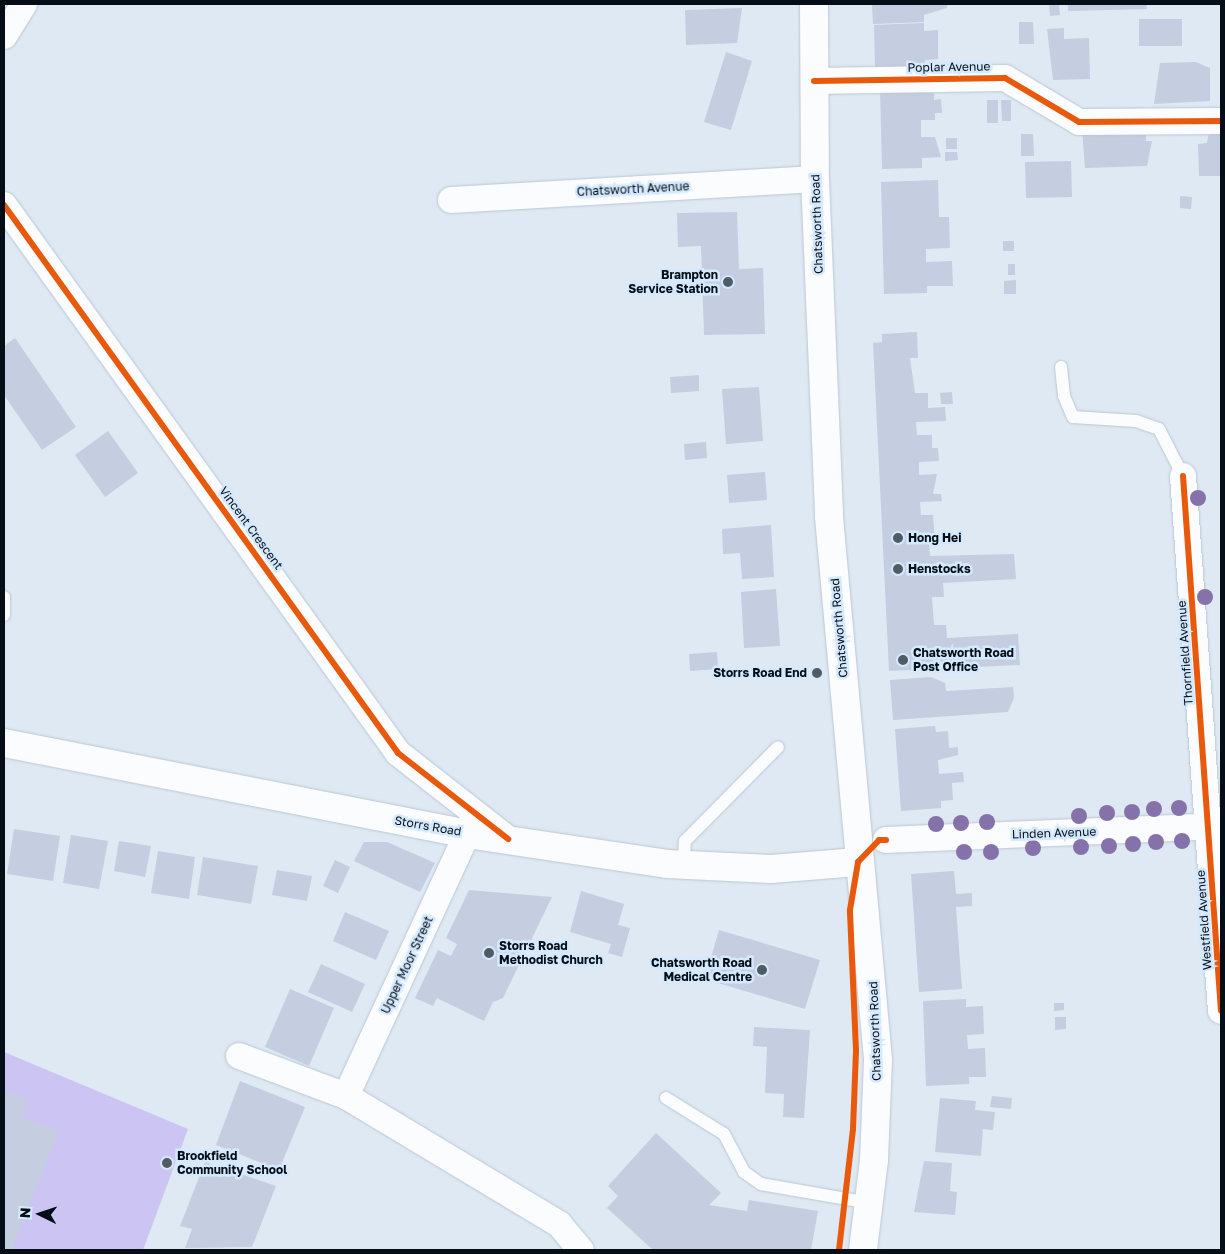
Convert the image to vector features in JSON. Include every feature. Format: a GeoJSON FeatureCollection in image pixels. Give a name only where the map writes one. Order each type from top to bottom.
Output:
{"type":"FeatureCollection","features":[{"type":"Feature","properties":{"kind":"main road","name":"Chatsworth Road"},"geometry":{"type":"LineString","coordinates":[[814,4],[815,179],[829,517],[858,862],[878,1060],[870,1203],[863,1250]]}},
{"type":"Feature","properties":{"kind":"main road","name":"Storrs Road"},"geometry":{"type":"LineString","coordinates":[[4,743],[467,834],[508,838],[684,865],[771,869],[858,862]]}},
{"type":"Feature","properties":{"kind":"street"},"geometry":{"type":"LineString","coordinates":[[4,36],[24,4]]}},
{"type":"Feature","properties":{"kind":"street","name":"Poplar Avenue"},"geometry":{"type":"LineString","coordinates":[[814,81],[1005,78],[1079,122],[1221,120]]}},
{"type":"Feature","properties":{"kind":"street","name":"Chatsworth Avenue"},"geometry":{"type":"LineString","coordinates":[[451,200],[815,179]]}},
{"type":"Feature","properties":{"kind":"street","name":"Vincent Crescent"},"geometry":{"type":"LineString","coordinates":[[4,205],[398,753],[508,838]]}},
{"type":"Feature","properties":{"kind":"street","name":"Thornfield Avenue"},"geometry":{"type":"LineString","coordinates":[[1183,476],[1215,827]]}},
{"type":"Feature","properties":{"kind":"street","name":"Linden Avenue"},"geometry":{"type":"LineString","coordinates":[[886,840],[1215,827]]}},
{"type":"Feature","properties":{"kind":"street","name":"Westfield Avenue"},"geometry":{"type":"LineString","coordinates":[[1215,827],[1221,1011]]}},
{"type":"Feature","properties":{"kind":"street","name":"Upper Moor Street"},"geometry":{"type":"LineString","coordinates":[[346,1096],[467,834]]}},
{"type":"Feature","properties":{"kind":"street"},"geometry":{"type":"LineString","coordinates":[[239,1056],[346,1096],[559,1224],[581,1250]]}},
{"type":"Feature","properties":{"kind":"lane"},"geometry":{"type":"LineString","coordinates":[[1061,367],[1064,396],[1074,417],[1136,421],[1159,429],[1183,476]]}},
{"type":"Feature","properties":{"kind":"lane"},"geometry":{"type":"LineString","coordinates":[[4,597],[4,615]]}},
{"type":"Feature","properties":{"kind":"lane"},"geometry":{"type":"LineString","coordinates":[[684,865],[685,841],[778,747]]}},
{"type":"Feature","properties":{"kind":"lane"},"geometry":{"type":"LineString","coordinates":[[666,1098],[724,1134],[744,1172],[761,1184],[870,1203]]}},
{"type":"Feature","properties":{"kind":"shaded area"},"geometry":{"type":"Polygon","coordinates":[[[4,1052],[188,1129],[143,1250],[4,1250],[4,1052]]]}},
{"type":"Feature","properties":{"kind":"building"},"geometry":{"type":"Polygon","coordinates":[[[872,4],[947,4],[947,8],[924,15],[924,22],[873,24],[872,4]]]}},
{"type":"Feature","properties":{"kind":"building"},"geometry":{"type":"Polygon","coordinates":[[[1049,4],[1059,4],[1060,15],[1050,16],[1049,4]]]}},
{"type":"Feature","properties":{"kind":"building"},"geometry":{"type":"Polygon","coordinates":[[[1068,4],[1146,4],[1147,9],[1068,11],[1068,4]]]}},
{"type":"Feature","properties":{"kind":"building"},"geometry":{"type":"Polygon","coordinates":[[[742,8],[737,43],[686,45],[685,10],[742,8]]]}},
{"type":"Feature","properties":{"kind":"building"},"geometry":{"type":"Polygon","coordinates":[[[1139,19],[1182,19],[1182,46],[1139,46],[1139,19]]]}},
{"type":"Feature","properties":{"kind":"building"},"geometry":{"type":"Polygon","coordinates":[[[1019,22],[1033,22],[1034,44],[1019,44],[1019,22]]]}},
{"type":"Feature","properties":{"kind":"building"},"geometry":{"type":"Polygon","coordinates":[[[924,23],[924,31],[938,30],[938,59],[925,60],[925,67],[875,68],[874,25],[924,23]]]}},
{"type":"Feature","properties":{"kind":"building"},"geometry":{"type":"Polygon","coordinates":[[[1064,28],[1064,39],[1089,38],[1090,79],[1053,80],[1047,29],[1064,28]]]}},
{"type":"Feature","properties":{"kind":"building"},"geometry":{"type":"Polygon","coordinates":[[[726,52],[752,61],[731,130],[704,122],[726,52]]]}},
{"type":"Feature","properties":{"kind":"building"},"geometry":{"type":"Polygon","coordinates":[[[1196,62],[1210,68],[1210,101],[1154,104],[1160,63],[1196,62]]]}},
{"type":"Feature","properties":{"kind":"building"},"geometry":{"type":"Polygon","coordinates":[[[920,86],[920,93],[934,93],[934,100],[941,99],[942,113],[935,113],[935,120],[921,120],[921,137],[935,137],[941,157],[922,158],[922,168],[882,169],[880,88],[920,86]]]}},
{"type":"Feature","properties":{"kind":"building"},"geometry":{"type":"Polygon","coordinates":[[[987,100],[998,100],[998,123],[987,123],[987,100]]]}},
{"type":"Feature","properties":{"kind":"building"},"geometry":{"type":"Polygon","coordinates":[[[1001,100],[1011,100],[1011,121],[1002,121],[1001,100]]]}},
{"type":"Feature","properties":{"kind":"building"},"geometry":{"type":"Polygon","coordinates":[[[1082,129],[1146,131],[1146,141],[1152,141],[1147,166],[1085,168],[1082,129]]]}},
{"type":"Feature","properties":{"kind":"building"},"geometry":{"type":"Polygon","coordinates":[[[1209,131],[1221,131],[1221,176],[1199,176],[1198,144],[1207,143],[1209,131]]]}},
{"type":"Feature","properties":{"kind":"building"},"geometry":{"type":"Polygon","coordinates":[[[1021,134],[1033,134],[1034,156],[1021,156],[1021,134]]]}},
{"type":"Feature","properties":{"kind":"building"},"geometry":{"type":"Polygon","coordinates":[[[946,138],[957,138],[957,149],[946,149],[946,138]]]}},
{"type":"Feature","properties":{"kind":"building"},"geometry":{"type":"Polygon","coordinates":[[[945,152],[957,152],[958,160],[945,161],[945,152]]]}},
{"type":"Feature","properties":{"kind":"building"},"geometry":{"type":"Polygon","coordinates":[[[1071,161],[1072,197],[1026,198],[1025,162],[1071,161]]]}},
{"type":"Feature","properties":{"kind":"building"},"geometry":{"type":"Polygon","coordinates":[[[938,180],[939,217],[949,217],[950,248],[926,249],[926,262],[952,261],[953,286],[927,286],[927,293],[884,294],[881,182],[938,180]]]}},
{"type":"Feature","properties":{"kind":"building"},"geometry":{"type":"Polygon","coordinates":[[[1180,196],[1192,197],[1191,209],[1180,208],[1180,196]]]}},
{"type":"Feature","properties":{"kind":"building"},"geometry":{"type":"Polygon","coordinates":[[[737,212],[739,269],[763,268],[765,334],[704,335],[701,246],[678,247],[677,213],[737,212]]]}},
{"type":"Feature","properties":{"kind":"building"},"geometry":{"type":"Polygon","coordinates":[[[1003,241],[1014,241],[1014,251],[1003,251],[1003,241]]]}},
{"type":"Feature","properties":{"kind":"building"},"geometry":{"type":"Polygon","coordinates":[[[1008,264],[1015,264],[1015,275],[1008,275],[1008,264]]]}},
{"type":"Feature","properties":{"kind":"building"},"geometry":{"type":"Polygon","coordinates":[[[1016,280],[1016,294],[1004,294],[1004,281],[1016,280]]]}},
{"type":"Feature","properties":{"kind":"building"},"geometry":{"type":"Polygon","coordinates":[[[917,332],[918,358],[910,358],[915,393],[928,393],[928,408],[945,407],[946,421],[916,422],[917,435],[932,435],[932,448],[938,448],[939,461],[919,462],[919,475],[937,474],[933,494],[941,494],[942,501],[920,502],[921,515],[933,515],[935,542],[929,542],[930,556],[1014,554],[1016,579],[943,583],[944,597],[932,597],[934,625],[946,625],[947,638],[1018,634],[1020,665],[889,671],[873,343],[882,342],[882,334],[917,332]]]}},
{"type":"Feature","properties":{"kind":"building"},"geometry":{"type":"Polygon","coordinates":[[[15,338],[76,427],[42,450],[4,395],[4,346],[15,338]]]}},
{"type":"Feature","properties":{"kind":"building"},"geometry":{"type":"Polygon","coordinates":[[[699,375],[699,391],[671,393],[670,377],[699,375]]]}},
{"type":"Feature","properties":{"kind":"building"},"geometry":{"type":"Polygon","coordinates":[[[759,387],[763,441],[726,444],[722,389],[759,387]]]}},
{"type":"Feature","properties":{"kind":"building"},"geometry":{"type":"Polygon","coordinates":[[[952,392],[953,404],[941,404],[940,393],[952,392]]]}},
{"type":"Feature","properties":{"kind":"building"},"geometry":{"type":"Polygon","coordinates":[[[108,431],[138,473],[105,497],[75,455],[108,431]]]}},
{"type":"Feature","properties":{"kind":"building"},"geometry":{"type":"Polygon","coordinates":[[[706,442],[707,458],[685,460],[684,444],[706,442]]]}},
{"type":"Feature","properties":{"kind":"building"},"geometry":{"type":"Polygon","coordinates":[[[765,472],[767,500],[729,503],[727,475],[765,472]]]}},
{"type":"Feature","properties":{"kind":"building"},"geometry":{"type":"Polygon","coordinates":[[[771,525],[774,577],[742,579],[740,553],[723,554],[722,529],[771,525]]]}},
{"type":"Feature","properties":{"kind":"building"},"geometry":{"type":"Polygon","coordinates":[[[776,589],[780,646],[744,648],[741,592],[776,589]]]}},
{"type":"Feature","properties":{"kind":"building"},"geometry":{"type":"Polygon","coordinates":[[[717,652],[718,669],[690,671],[689,654],[717,652]]]}},
{"type":"Feature","properties":{"kind":"building"},"geometry":{"type":"Polygon","coordinates":[[[931,677],[945,683],[946,691],[1013,687],[1014,698],[1008,712],[893,720],[890,680],[931,677]]]}},
{"type":"Feature","properties":{"kind":"building"},"geometry":{"type":"Polygon","coordinates":[[[935,726],[936,732],[948,731],[949,748],[958,747],[958,755],[938,760],[939,774],[963,772],[964,782],[952,783],[953,800],[941,801],[941,808],[901,811],[895,729],[935,726]]]}},
{"type":"Feature","properties":{"kind":"building"},"geometry":{"type":"Polygon","coordinates":[[[14,829],[60,836],[53,881],[7,874],[14,829]]]}},
{"type":"Feature","properties":{"kind":"building"},"geometry":{"type":"Polygon","coordinates":[[[71,835],[108,841],[99,889],[63,883],[71,835]]]}},
{"type":"Feature","properties":{"kind":"building"},"geometry":{"type":"Polygon","coordinates":[[[119,841],[151,846],[145,877],[114,871],[119,841]]]}},
{"type":"Feature","properties":{"kind":"building"},"geometry":{"type":"Polygon","coordinates":[[[364,842],[387,842],[435,863],[420,892],[354,861],[364,842]]]}},
{"type":"Feature","properties":{"kind":"building"},"geometry":{"type":"Polygon","coordinates":[[[158,851],[195,857],[189,899],[151,893],[158,851]]]}},
{"type":"Feature","properties":{"kind":"building"},"geometry":{"type":"Polygon","coordinates":[[[203,857],[258,866],[251,904],[197,895],[203,857]]]}},
{"type":"Feature","properties":{"kind":"building"},"geometry":{"type":"Polygon","coordinates":[[[335,860],[350,867],[338,893],[323,886],[335,860]]]}},
{"type":"Feature","properties":{"kind":"building"},"geometry":{"type":"Polygon","coordinates":[[[277,870],[312,876],[307,901],[272,895],[277,870]]]}},
{"type":"Feature","properties":{"kind":"building"},"geometry":{"type":"Polygon","coordinates":[[[954,871],[956,894],[972,893],[972,906],[956,907],[962,989],[919,992],[911,874],[954,871]]]}},
{"type":"Feature","properties":{"kind":"building","name":"Storrs Road Methodist Church"},"geometry":{"type":"Polygon","coordinates":[[[469,890],[552,897],[503,998],[493,1002],[484,1021],[437,998],[433,1006],[415,998],[438,950],[451,956],[457,944],[446,938],[469,890]]]}},
{"type":"Feature","properties":{"kind":"building"},"geometry":{"type":"Polygon","coordinates":[[[581,891],[624,904],[618,925],[630,928],[622,957],[608,953],[611,944],[570,932],[581,891]]]}},
{"type":"Feature","properties":{"kind":"building"},"geometry":{"type":"Polygon","coordinates":[[[345,912],[389,931],[376,960],[333,941],[345,912]]]}},
{"type":"Feature","properties":{"kind":"building","name":"Chatsworth Road Medical Centre"},"geometry":{"type":"Polygon","coordinates":[[[719,930],[820,960],[805,1009],[705,979],[719,930]]]}},
{"type":"Feature","properties":{"kind":"building"},"geometry":{"type":"Polygon","coordinates":[[[321,964],[365,984],[352,1012],[308,992],[321,964]]]}},
{"type":"Feature","properties":{"kind":"building"},"geometry":{"type":"Polygon","coordinates":[[[290,989],[334,1008],[309,1066],[265,1047],[290,989]]]}},
{"type":"Feature","properties":{"kind":"building"},"geometry":{"type":"Polygon","coordinates":[[[966,999],[966,1007],[983,1006],[984,1034],[967,1035],[968,1049],[985,1048],[986,1077],[969,1077],[969,1084],[926,1086],[923,1001],[966,999]]]}},
{"type":"Feature","properties":{"kind":"building"},"geometry":{"type":"Polygon","coordinates":[[[1054,1003],[1064,1003],[1064,1010],[1054,1011],[1054,1003]]]}},
{"type":"Feature","properties":{"kind":"building"},"geometry":{"type":"Polygon","coordinates":[[[1055,1017],[1066,1017],[1066,1029],[1055,1030],[1055,1017]]]}},
{"type":"Feature","properties":{"kind":"building"},"geometry":{"type":"Polygon","coordinates":[[[754,1027],[810,1030],[804,1118],[783,1117],[784,1094],[765,1093],[767,1047],[753,1046],[754,1027]]]}},
{"type":"Feature","properties":{"kind":"building"},"geometry":{"type":"Polygon","coordinates":[[[240,1081],[305,1107],[279,1170],[216,1145],[240,1081]]]}},
{"type":"Feature","properties":{"kind":"building"},"geometry":{"type":"Polygon","coordinates":[[[4,1091],[28,1100],[22,1118],[59,1131],[12,1250],[4,1250],[4,1091]]]}},
{"type":"Feature","properties":{"kind":"building"},"geometry":{"type":"Polygon","coordinates":[[[992,1096],[1012,1098],[1011,1109],[990,1107],[992,1096]]]}},
{"type":"Feature","properties":{"kind":"building"},"geometry":{"type":"Polygon","coordinates":[[[940,1098],[976,1101],[975,1110],[995,1112],[993,1130],[983,1129],[981,1156],[935,1152],[940,1098]]]}},
{"type":"Feature","properties":{"kind":"building"},"geometry":{"type":"Polygon","coordinates":[[[656,1133],[721,1193],[709,1205],[747,1211],[749,1200],[818,1211],[811,1250],[653,1250],[607,1208],[618,1196],[608,1186],[656,1133]]]}},
{"type":"Feature","properties":{"kind":"building"},"geometry":{"type":"Polygon","coordinates":[[[924,1161],[952,1163],[950,1191],[957,1192],[955,1215],[914,1212],[924,1161]]]}},
{"type":"Feature","properties":{"kind":"building"},"geometry":{"type":"Polygon","coordinates":[[[205,1162],[276,1186],[252,1247],[185,1248],[192,1229],[180,1226],[205,1162]]]}},
{"type":"Feature","properties":{"kind":"cycle path"},"geometry":{"type":"LineString","coordinates":[[814,81],[1005,78],[1079,122],[1221,121]]}},
{"type":"Feature","properties":{"kind":"cycle path"},"geometry":{"type":"LineString","coordinates":[[4,205],[398,753],[508,839]]}},
{"type":"Feature","properties":{"kind":"cycle path"},"geometry":{"type":"LineString","coordinates":[[1183,476],[1221,1011]]}},
{"type":"Feature","properties":{"kind":"cycle path"},"geometry":{"type":"LineString","coordinates":[[839,1250],[853,1129],[856,1050],[850,910],[858,862],[879,840],[886,840]]}},
{"type":"Feature","properties":{"kind":"place","name":"Brampton Service Station"},"geometry":{"type":"Point","coordinates":[728,282]}},
{"type":"Feature","properties":{"kind":"place","name":"Hong Hei"},"geometry":{"type":"Point","coordinates":[898,538]}},
{"type":"Feature","properties":{"kind":"place","name":"Henstocks"},"geometry":{"type":"Point","coordinates":[898,569]}},
{"type":"Feature","properties":{"kind":"place","name":"Chatsworth Road Post Office"},"geometry":{"type":"Point","coordinates":[903,660]}},
{"type":"Feature","properties":{"kind":"place","name":"Storrs Road End"},"geometry":{"type":"Point","coordinates":[817,673]}},
{"type":"Feature","properties":{"kind":"place","name":"Storrs Road Methodist Church"},"geometry":{"type":"Point","coordinates":[489,953]}},
{"type":"Feature","properties":{"kind":"place","name":"Chatsworth Road Medical Centre"},"geometry":{"type":"Point","coordinates":[762,970]}},
{"type":"Feature","properties":{"kind":"place","name":"Brookfield Community School"},"geometry":{"type":"Point","coordinates":[167,1163]}}]}
